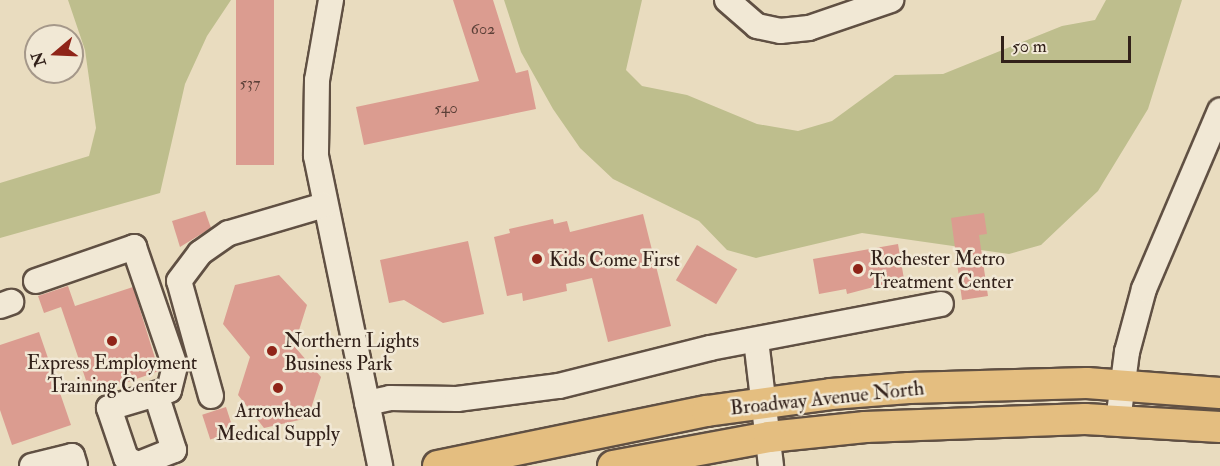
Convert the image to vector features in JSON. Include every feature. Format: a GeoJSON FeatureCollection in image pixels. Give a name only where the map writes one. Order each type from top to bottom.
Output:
{"type":"FeatureCollection","features":[{"type":"Feature","properties":{"kind":"main road","name":"Broadway Avenue North"},"geometry":{"type":"LineString","coordinates":[[438,466],[643,423],[765,402],[909,388],[1122,385],[1220,393]]}},
{"type":"Feature","properties":{"kind":"main road","name":"Broadway Avenue North"},"geometry":{"type":"LineString","coordinates":[[613,466],[770,452],[975,421],[1118,421],[1220,427]]}},
{"type":"Feature","properties":{"kind":"street"},"geometry":{"type":"LineString","coordinates":[[331,0],[314,117],[324,205],[380,466]]}},
{"type":"Feature","properties":{"kind":"street"},"geometry":{"type":"LineString","coordinates":[[727,0],[757,26],[780,31],[809,28],[891,0]]}},
{"type":"Feature","properties":{"kind":"street"},"geometry":{"type":"LineString","coordinates":[[1118,421],[1122,385],[1144,289],[1220,111]]}},
{"type":"Feature","properties":{"kind":"street"},"geometry":{"type":"LineString","coordinates":[[211,396],[179,281],[200,253],[229,232],[324,205]]}},
{"type":"Feature","properties":{"kind":"street"},"geometry":{"type":"LineString","coordinates":[[36,281],[134,247],[175,366],[169,390],[109,408],[126,458],[134,465],[174,450],[156,394]]}},
{"type":"Feature","properties":{"kind":"street"},"geometry":{"type":"LineString","coordinates":[[367,403],[390,398],[457,399],[559,386],[632,366],[941,304]]}},
{"type":"Feature","properties":{"kind":"street"},"geometry":{"type":"LineString","coordinates":[[756,340],[770,452]]}},
{"type":"Feature","properties":{"kind":"street"},"geometry":{"type":"LineString","coordinates":[[33,466],[72,456],[75,466]]}},
{"type":"Feature","properties":{"kind":"green space"},"geometry":{"type":"Polygon","coordinates":[[[68,0],[231,0],[207,36],[185,84],[160,193],[0,238],[0,183],[89,156],[96,128],[84,47],[84,24],[76,24],[68,0]]]}},
{"type":"Feature","properties":{"kind":"green space"},"geometry":{"type":"Polygon","coordinates":[[[504,0],[642,0],[626,70],[642,86],[687,95],[757,124],[798,131],[832,121],[895,75],[943,74],[1062,26],[1095,20],[1106,0],[1182,0],[1148,109],[1098,191],[1041,245],[1009,254],[862,233],[756,258],[727,250],[699,221],[613,179],[580,148],[553,109],[521,52],[504,0]]]}},
{"type":"Feature","properties":{"kind":"building"},"geometry":{"type":"Polygon","coordinates":[[[236,0],[274,0],[274,165],[236,165],[236,0]]]}},
{"type":"Feature","properties":{"kind":"building"},"geometry":{"type":"Polygon","coordinates":[[[453,0],[493,0],[516,73],[528,70],[536,109],[364,145],[356,107],[479,81],[453,0]]]}},
{"type":"Feature","properties":{"kind":"building"},"geometry":{"type":"Polygon","coordinates":[[[205,211],[211,228],[180,247],[172,221],[205,211]]]}},
{"type":"Feature","properties":{"kind":"building"},"geometry":{"type":"Polygon","coordinates":[[[984,213],[987,234],[979,235],[988,296],[962,300],[951,218],[984,213]]]}},
{"type":"Feature","properties":{"kind":"building"},"geometry":{"type":"Polygon","coordinates":[[[643,214],[671,326],[608,342],[592,278],[566,284],[567,291],[523,301],[522,293],[507,296],[494,237],[510,233],[509,229],[553,219],[554,224],[567,221],[570,232],[643,214]]]}},
{"type":"Feature","properties":{"kind":"building"},"geometry":{"type":"Polygon","coordinates":[[[468,241],[484,314],[443,323],[404,300],[389,303],[380,260],[468,241]]]}},
{"type":"Feature","properties":{"kind":"building","name":"Rochester Metro Treatment Center"},"geometry":{"type":"Polygon","coordinates":[[[898,244],[904,279],[847,294],[846,289],[819,294],[813,259],[898,244]]]}},
{"type":"Feature","properties":{"kind":"building"},"geometry":{"type":"Polygon","coordinates":[[[697,245],[737,269],[716,304],[676,280],[697,245]]]}},
{"type":"Feature","properties":{"kind":"building","name":"Northern Lights Business Park"},"geometry":{"type":"Polygon","coordinates":[[[279,275],[307,305],[294,346],[321,377],[308,418],[264,428],[238,395],[250,357],[223,324],[235,285],[279,275]]]}},
{"type":"Feature","properties":{"kind":"building","name":"Express Employment Training Center"},"geometry":{"type":"Polygon","coordinates":[[[68,286],[75,306],[133,287],[159,371],[91,395],[61,307],[44,313],[38,296],[68,286]]]}},
{"type":"Feature","properties":{"kind":"building"},"geometry":{"type":"Polygon","coordinates":[[[39,332],[71,425],[12,445],[0,410],[0,345],[39,332]]]}},
{"type":"Feature","properties":{"kind":"building"},"geometry":{"type":"Polygon","coordinates":[[[226,407],[234,432],[210,439],[202,415],[226,407]]]}},
{"type":"Feature","properties":{"kind":"place","name":"Kids Come First"},"geometry":{"type":"Point","coordinates":[537,259]}},
{"type":"Feature","properties":{"kind":"place","name":"Rochester Metro Treatment Center"},"geometry":{"type":"Point","coordinates":[858,269]}},
{"type":"Feature","properties":{"kind":"place","name":"Express Employment Training Center"},"geometry":{"type":"Point","coordinates":[112,341]}},
{"type":"Feature","properties":{"kind":"place","name":"Northern Lights Business Park"},"geometry":{"type":"Point","coordinates":[272,351]}},
{"type":"Feature","properties":{"kind":"place","name":"Arrowhead Medical Supply"},"geometry":{"type":"Point","coordinates":[278,388]}}]}
